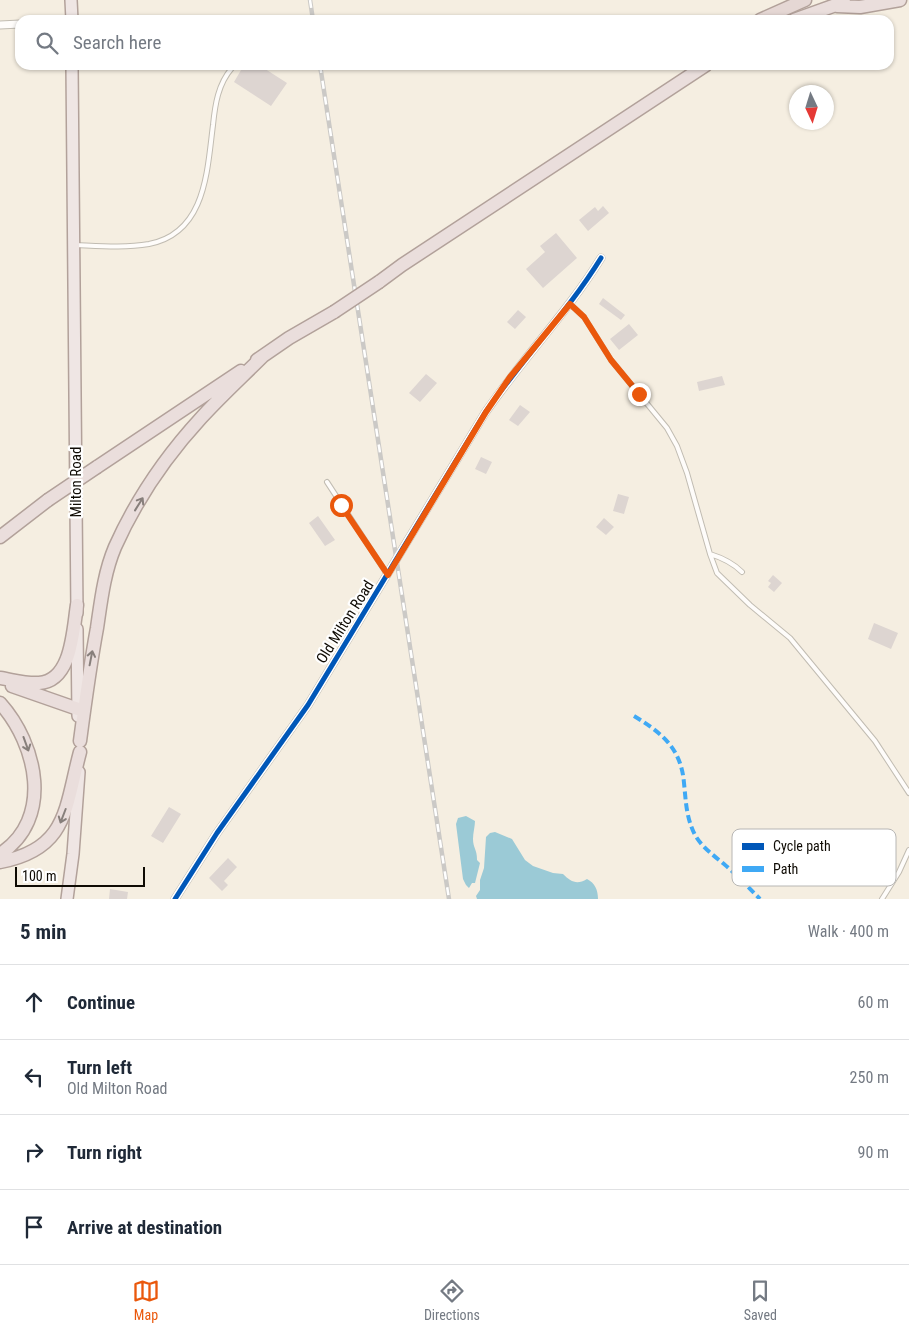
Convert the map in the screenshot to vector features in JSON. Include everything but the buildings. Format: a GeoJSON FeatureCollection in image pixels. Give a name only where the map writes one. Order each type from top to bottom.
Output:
{"type":"FeatureCollection","features":[{"type":"Feature","properties":{"kind":"highway"},"geometry":{"type":"LineString","coordinates":[[771,15],[805,0]]}},
{"type":"Feature","properties":{"kind":"highway"},"geometry":{"type":"LineString","coordinates":[[808,15],[842,3],[860,7],[900,0]]}},
{"type":"Feature","properties":{"kind":"highway"},"geometry":{"type":"LineString","coordinates":[[0,537],[48,500],[289,338],[334,312],[402,265],[698,70]]}},
{"type":"Feature","properties":{"kind":"highway"},"geometry":{"type":"LineString","coordinates":[[0,862],[20,858],[44,845],[52,837],[63,818],[80,746],[88,671],[101,600],[107,571],[115,547],[139,504],[174,450],[201,418],[263,356]]}},
{"type":"Feature","properties":{"kind":"highway"},"geometry":{"type":"LineString","coordinates":[[0,531],[20,520]]}},
{"type":"Feature","properties":{"kind":"highway"},"geometry":{"type":"LineString","coordinates":[[0,680],[39,683],[50,681],[59,674],[70,649],[77,605]]}},
{"type":"Feature","properties":{"kind":"highway"},"geometry":{"type":"LineString","coordinates":[[0,680],[78,709]]}},
{"type":"Feature","properties":{"kind":"highway"},"geometry":{"type":"LineString","coordinates":[[0,703],[24,738],[32,764],[35,786],[32,810],[22,834],[0,854]]}},
{"type":"Feature","properties":{"kind":"main road"},"geometry":{"type":"LineString","coordinates":[[71,0],[72,15]]}},
{"type":"Feature","properties":{"kind":"main road","name":"Milton Road"},"geometry":{"type":"LineString","coordinates":[[67,899],[77,813],[80,746],[78,709],[72,70]]}},
{"type":"Feature","properties":{"kind":"street"},"geometry":{"type":"LineString","coordinates":[[0,25],[15,24]]}},
{"type":"Feature","properties":{"kind":"street","name":"Old Milton Road"},"geometry":{"type":"LineString","coordinates":[[176,899],[217,833],[308,705],[486,412],[510,377],[570,304],[601,258]]}},
{"type":"Feature","properties":{"kind":"lane"},"geometry":{"type":"LineString","coordinates":[[74,245],[127,246],[148,244],[168,237],[184,225],[191,217],[202,191],[210,157],[215,106],[225,76],[230,70]]}},
{"type":"Feature","properties":{"kind":"lane"},"geometry":{"type":"LineString","coordinates":[[570,304],[584,317],[611,360],[667,428],[674,440],[688,473],[717,573],[750,605],[790,638],[875,741],[909,793]]}},
{"type":"Feature","properties":{"kind":"lane"},"geometry":{"type":"LineString","coordinates":[[327,482],[388,575]]}},
{"type":"Feature","properties":{"kind":"lane"},"geometry":{"type":"LineString","coordinates":[[710,554],[723,559],[742,572]]}},
{"type":"Feature","properties":{"kind":"lane"},"geometry":{"type":"LineString","coordinates":[[896,877],[909,850]]}},
{"type":"Feature","properties":{"kind":"lane"},"geometry":{"type":"LineString","coordinates":[[882,899],[890,886]]}},
{"type":"Feature","properties":{"kind":"water"},"geometry":{"type":"Polygon","coordinates":[[[466,816],[475,821],[473,842],[477,860],[480,863],[475,883],[472,883],[469,888],[463,879],[456,824],[458,818],[466,816]]]}},
{"type":"Feature","properties":{"kind":"water"},"geometry":{"type":"Polygon","coordinates":[[[495,832],[512,839],[525,860],[533,866],[553,873],[563,874],[574,882],[587,879],[596,887],[598,899],[477,899],[476,896],[480,890],[480,880],[484,868],[486,837],[490,833],[495,832]]]}},
{"type":"Feature","properties":{"kind":"railway"},"geometry":{"type":"LineString","coordinates":[[310,0],[312,15]]}},
{"type":"Feature","properties":{"kind":"railway"},"geometry":{"type":"LineString","coordinates":[[321,70],[449,899]]}},
{"type":"Feature","properties":{"kind":"marked path"},"geometry":{"type":"LineString","coordinates":[[634,716],[661,735],[674,751],[682,771],[687,809],[695,835],[708,851],[732,871]]}},
{"type":"Feature","properties":{"kind":"marked path"},"geometry":{"type":"LineString","coordinates":[[747,886],[760,899]]}},
{"type":"Feature","properties":{"kind":"cycle path"},"geometry":{"type":"LineString","coordinates":[[175,899],[217,833],[308,705],[485,413],[574,298],[601,258]]}},
{"type":"Feature","properties":{"kind":"route"},"geometry":{"type":"LineString","coordinates":[[341,505],[388,575],[486,412],[510,377],[570,304],[584,317],[611,360],[639,394]]}}]}
